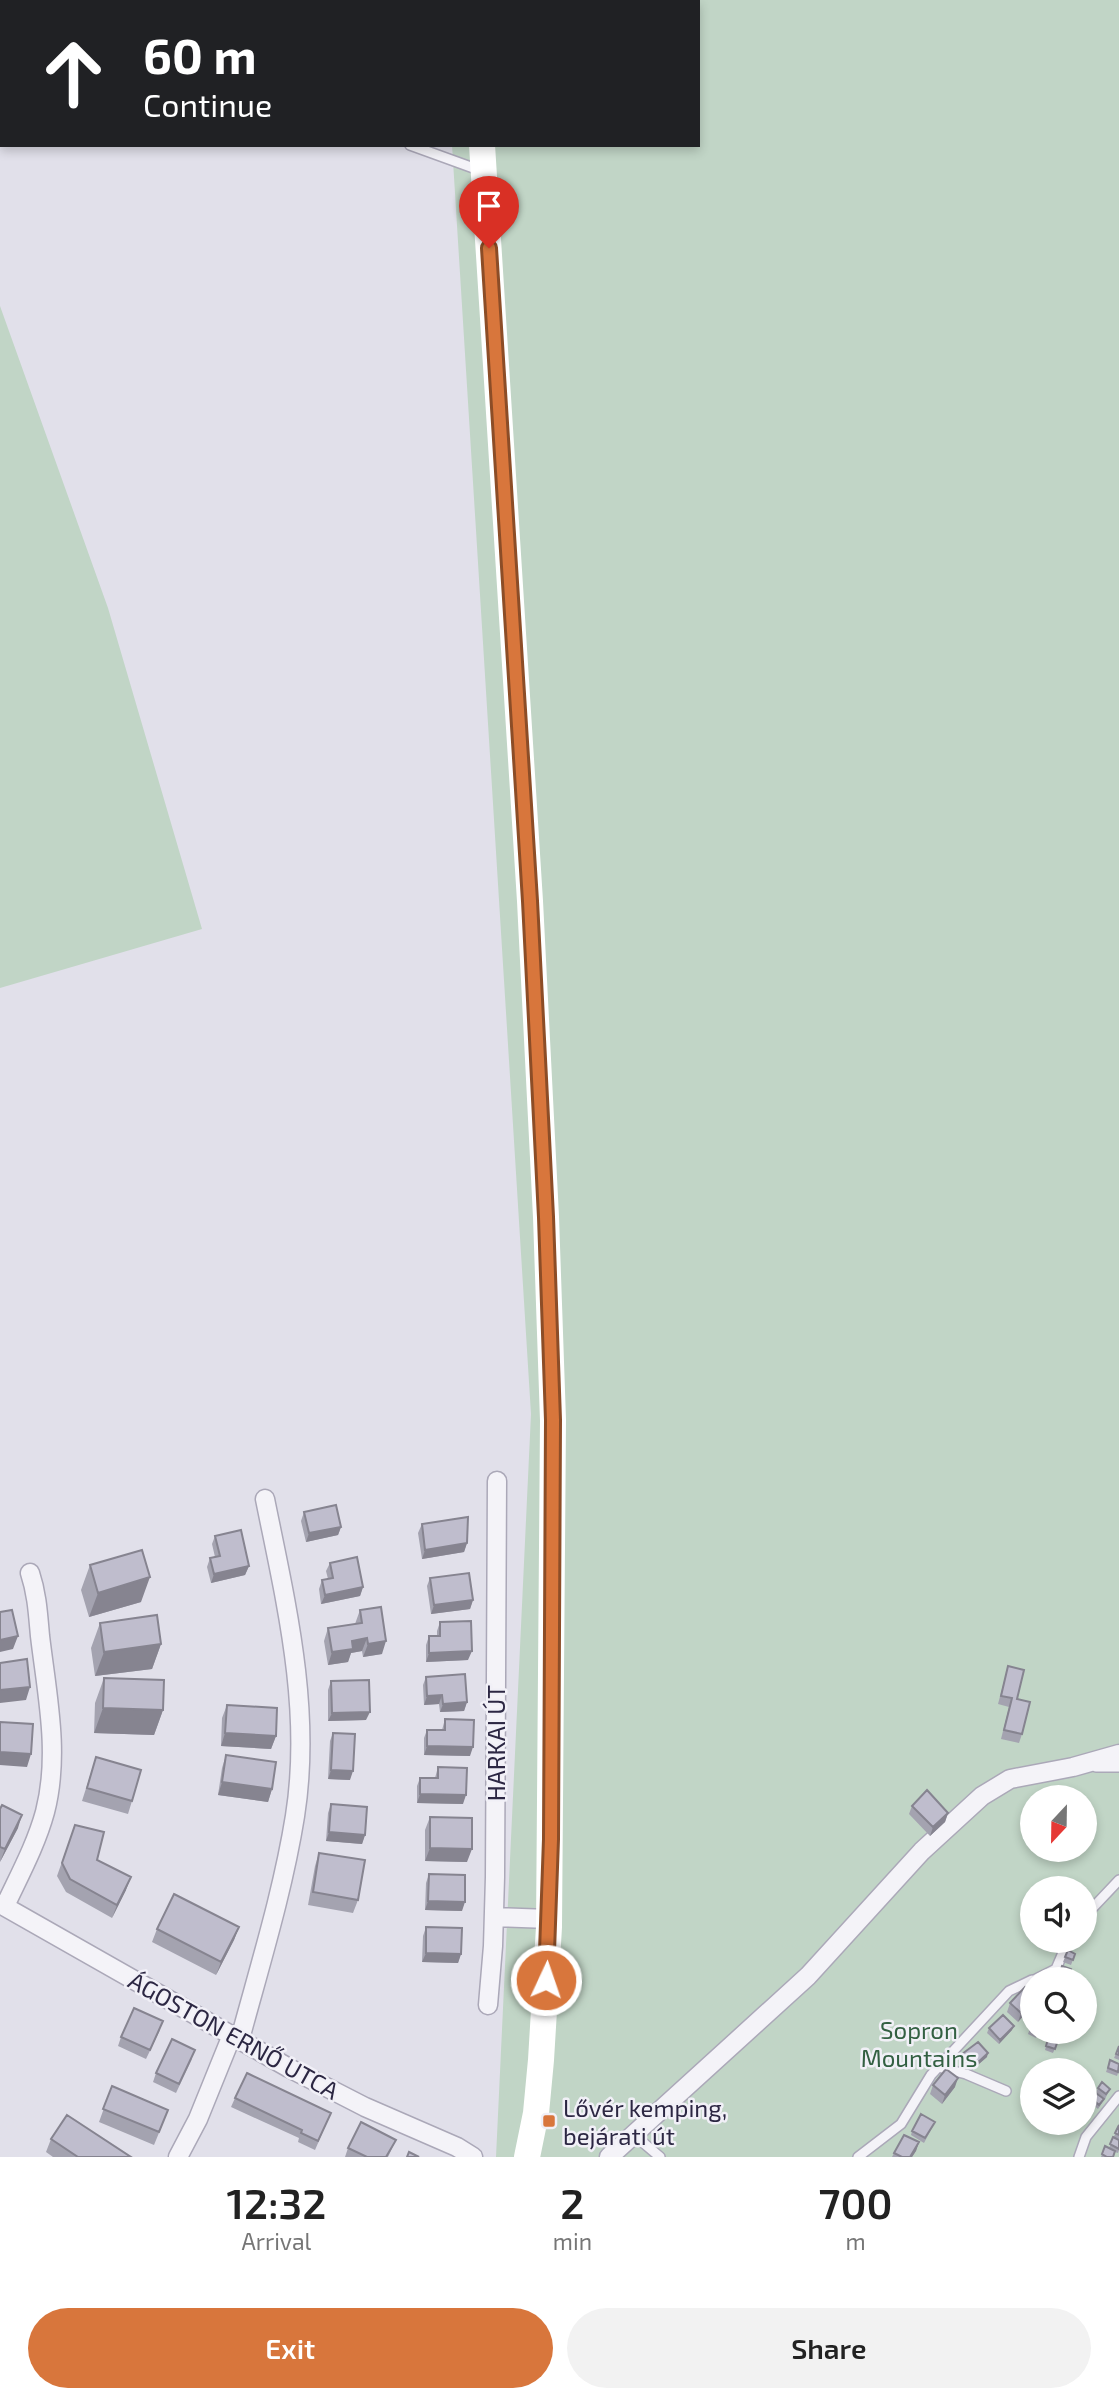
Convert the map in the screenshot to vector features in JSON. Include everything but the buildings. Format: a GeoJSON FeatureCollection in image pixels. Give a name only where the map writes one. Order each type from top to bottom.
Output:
{"type":"FeatureCollection","features":[{"type":"Feature","properties":{"kind":"main road"},"geometry":{"type":"LineString","coordinates":[[482,147],[530,901],[553,1420],[549,1919],[541,2060],[536,2113],[527,2157]]}},
{"type":"Feature","properties":{"kind":"street","name":"HARKAI ÚT"},"geometry":{"type":"LineString","coordinates":[[488,2006],[494,1917],[497,1481]]}},
{"type":"Feature","properties":{"kind":"street"},"geometry":{"type":"LineString","coordinates":[[178,2157],[236,2037],[278,1899],[295,1815],[299,1712],[293,1633],[265,1499]]}},
{"type":"Feature","properties":{"kind":"street"},"geometry":{"type":"LineString","coordinates":[[3,1905],[44,1814],[53,1763],[49,1687],[40,1637],[37,1596],[30,1573]]}},
{"type":"Feature","properties":{"kind":"street"},"geometry":{"type":"LineString","coordinates":[[609,2157],[721,2058],[808,1976],[922,1850],[982,1796],[1010,1779],[1116,1762]]}},
{"type":"Feature","properties":{"kind":"street","name":"ÁGOSTON ERNŐ UTCA"},"geometry":{"type":"LineString","coordinates":[[3,1905],[289,2068],[473,2157]]}},
{"type":"Feature","properties":{"kind":"street"},"geometry":{"type":"LineString","coordinates":[[494,1917],[549,1919]]}},
{"type":"Feature","properties":{"kind":"lane"},"geometry":{"type":"LineString","coordinates":[[415,147],[484,172]]}},
{"type":"Feature","properties":{"kind":"lane"},"geometry":{"type":"LineString","coordinates":[[1116,1762],[1119,1774]]}},
{"type":"Feature","properties":{"kind":"lane"},"geometry":{"type":"LineString","coordinates":[[1097,1903],[1119,1880]]}},
{"type":"Feature","properties":{"kind":"lane"},"geometry":{"type":"LineString","coordinates":[[858,2157],[901,2124],[938,2067],[1009,1991],[1020,1986]]}},
{"type":"Feature","properties":{"kind":"lane"},"geometry":{"type":"LineString","coordinates":[[938,2067],[966,2074],[1006,2091]]}},
{"type":"Feature","properties":{"kind":"lane"},"geometry":{"type":"LineString","coordinates":[[1079,2157],[1086,2137],[1119,2096]]}},
{"type":"Feature","properties":{"kind":"lane"},"geometry":{"type":"LineString","coordinates":[[633,2134],[660,2157]]}},
{"type":"Feature","properties":{"kind":"green space","name":"Sopron Mountains"},"geometry":{"type":"Polygon","coordinates":[[[700,0],[1119,0],[1119,2157],[496,2157],[531,1414],[452,147],[700,147],[700,0]]]}},
{"type":"Feature","properties":{"kind":"green space"},"geometry":{"type":"Polygon","coordinates":[[[0,306],[108,608],[202,929],[0,988],[0,306]]]}},
{"type":"Feature","properties":{"kind":"place","name":"Lővér kemping, bejárati út"},"geometry":{"type":"Point","coordinates":[549,2121]}},
{"type":"Feature","properties":{"kind":"route"},"geometry":{"type":"LineString","coordinates":[[489,248],[530,901],[553,1420],[551,1839],[546,1980]]}}]}
